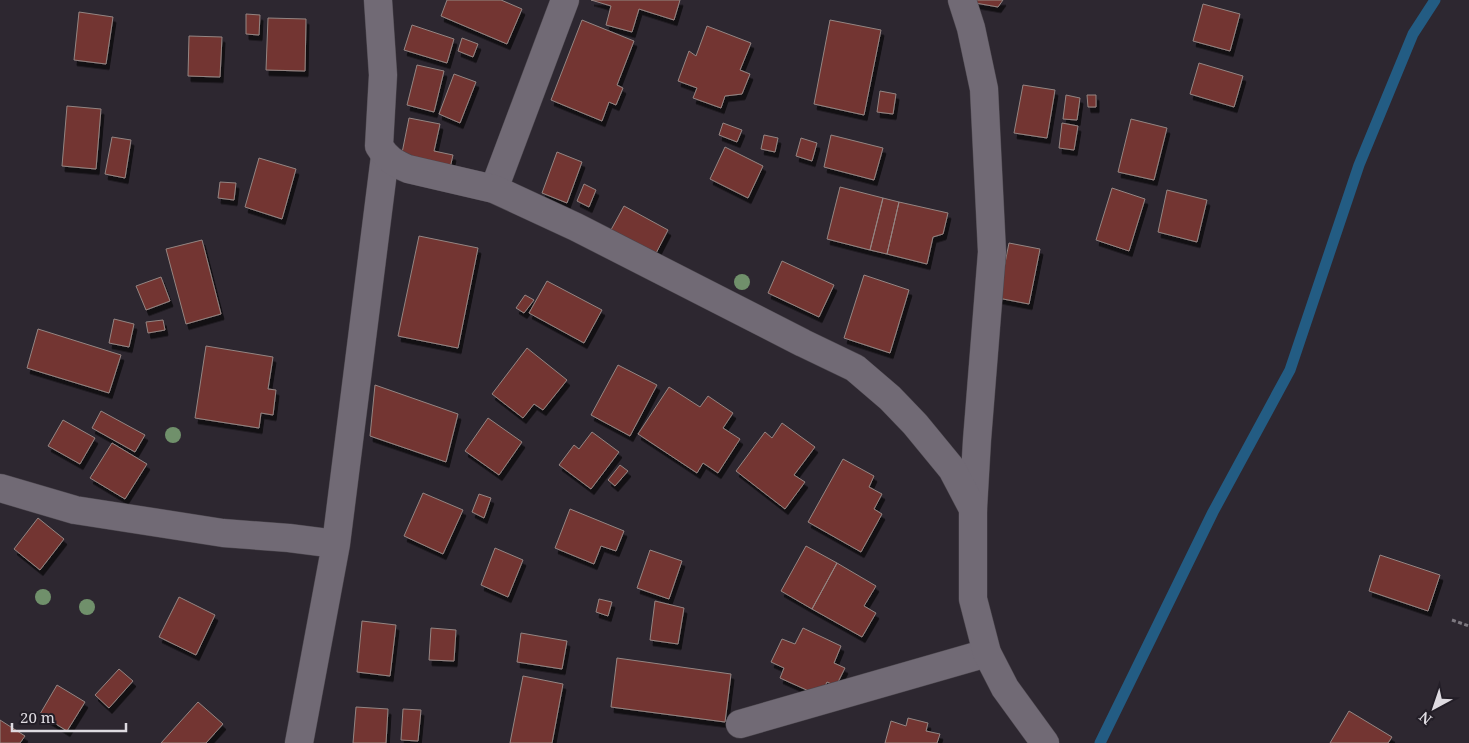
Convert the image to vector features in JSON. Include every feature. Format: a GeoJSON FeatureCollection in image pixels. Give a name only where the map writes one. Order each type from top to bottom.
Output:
{"type":"FeatureCollection","features":[{"type":"Feature","properties":{"kind":"street"},"geometry":{"type":"LineString","coordinates":[[378,0],[383,75],[379,146],[385,156],[396,164],[408,169],[494,189],[576,227],[855,368],[890,398],[915,424],[952,469],[973,509]]}},
{"type":"Feature","properties":{"kind":"street"},"geometry":{"type":"LineString","coordinates":[[494,189],[565,0]]}},
{"type":"Feature","properties":{"kind":"street"},"geometry":{"type":"LineString","coordinates":[[962,0],[971,28],[984,89],[992,252],[973,509],[973,599],[987,653],[1006,688],[1045,743]]}},
{"type":"Feature","properties":{"kind":"street"},"geometry":{"type":"LineString","coordinates":[[299,743],[336,544],[385,156]]}},
{"type":"Feature","properties":{"kind":"street"},"geometry":{"type":"LineString","coordinates":[[0,488],[75,510],[223,533],[336,544]]}},
{"type":"Feature","properties":{"kind":"street"},"geometry":{"type":"LineString","coordinates":[[740,724],[987,653]]}},
{"type":"Feature","properties":{"kind":"path"},"geometry":{"type":"LineString","coordinates":[[1452,620],[1469,626]]}},
{"type":"Feature","properties":{"kind":"building"},"geometry":{"type":"Polygon","coordinates":[[[447,0],[501,0],[522,9],[507,44],[441,16],[447,0]]]}},
{"type":"Feature","properties":{"kind":"building"},"geometry":{"type":"Polygon","coordinates":[[[591,0],[680,0],[674,20],[639,9],[632,32],[606,25],[611,6],[591,0]]]}},
{"type":"Feature","properties":{"kind":"building"},"geometry":{"type":"Polygon","coordinates":[[[965,0],[1003,0],[998,7],[965,0]]]}},
{"type":"Feature","properties":{"kind":"building"},"geometry":{"type":"Polygon","coordinates":[[[1203,4],[1240,14],[1230,51],[1193,41],[1203,4]]]}},
{"type":"Feature","properties":{"kind":"building"},"geometry":{"type":"Polygon","coordinates":[[[79,12],[113,17],[106,64],[74,60],[79,12]]]}},
{"type":"Feature","properties":{"kind":"building"},"geometry":{"type":"Polygon","coordinates":[[[246,14],[260,15],[259,35],[246,34],[246,14]]]}},
{"type":"Feature","properties":{"kind":"building"},"geometry":{"type":"Polygon","coordinates":[[[268,18],[306,19],[305,71],[266,70],[268,18]]]}},
{"type":"Feature","properties":{"kind":"building"},"geometry":{"type":"Polygon","coordinates":[[[582,20],[634,41],[617,85],[623,88],[616,105],[609,102],[602,121],[551,100],[582,20]]]}},
{"type":"Feature","properties":{"kind":"building"},"geometry":{"type":"Polygon","coordinates":[[[830,20],[881,30],[864,115],[814,104],[830,20]]]}},
{"type":"Feature","properties":{"kind":"building"},"geometry":{"type":"Polygon","coordinates":[[[412,25],[454,39],[447,63],[404,50],[412,25]]]}},
{"type":"Feature","properties":{"kind":"building"},"geometry":{"type":"Polygon","coordinates":[[[707,26],[751,43],[740,70],[750,74],[742,94],[725,96],[721,108],[693,98],[697,88],[678,81],[689,51],[696,56],[707,26]]]}},
{"type":"Feature","properties":{"kind":"building"},"geometry":{"type":"Polygon","coordinates":[[[189,36],[222,37],[220,77],[188,76],[189,36]]]}},
{"type":"Feature","properties":{"kind":"building"},"geometry":{"type":"Polygon","coordinates":[[[462,38],[478,44],[473,57],[458,51],[462,38]]]}},
{"type":"Feature","properties":{"kind":"building"},"geometry":{"type":"Polygon","coordinates":[[[1199,63],[1243,76],[1234,107],[1190,94],[1199,63]]]}},
{"type":"Feature","properties":{"kind":"building"},"geometry":{"type":"Polygon","coordinates":[[[417,65],[444,71],[434,112],[407,105],[417,65]]]}},
{"type":"Feature","properties":{"kind":"building"},"geometry":{"type":"Polygon","coordinates":[[[454,74],[476,82],[460,123],[439,114],[454,74]]]}},
{"type":"Feature","properties":{"kind":"building"},"geometry":{"type":"Polygon","coordinates":[[[1023,85],[1055,90],[1047,138],[1014,133],[1023,85]]]}},
{"type":"Feature","properties":{"kind":"building"},"geometry":{"type":"Polygon","coordinates":[[[880,91],[896,94],[893,114],[877,112],[880,91]]]}},
{"type":"Feature","properties":{"kind":"building"},"geometry":{"type":"Polygon","coordinates":[[[1066,95],[1080,98],[1077,120],[1063,119],[1066,95]]]}},
{"type":"Feature","properties":{"kind":"building"},"geometry":{"type":"Polygon","coordinates":[[[1087,95],[1096,95],[1096,107],[1088,107],[1087,95]]]}},
{"type":"Feature","properties":{"kind":"building"},"geometry":{"type":"Polygon","coordinates":[[[67,106],[101,109],[96,169],[62,166],[67,106]]]}},
{"type":"Feature","properties":{"kind":"building"},"geometry":{"type":"Polygon","coordinates":[[[409,118],[440,124],[434,151],[453,155],[450,168],[401,158],[409,118]]]}},
{"type":"Feature","properties":{"kind":"building"},"geometry":{"type":"Polygon","coordinates":[[[1131,119],[1167,128],[1154,180],[1118,172],[1131,119]]]}},
{"type":"Feature","properties":{"kind":"building"},"geometry":{"type":"Polygon","coordinates":[[[723,123],[742,130],[737,142],[719,135],[723,123]]]}},
{"type":"Feature","properties":{"kind":"building"},"geometry":{"type":"Polygon","coordinates":[[[1062,123],[1078,126],[1074,150],[1059,148],[1062,123]]]}},
{"type":"Feature","properties":{"kind":"building"},"geometry":{"type":"Polygon","coordinates":[[[764,135],[778,138],[775,152],[761,149],[764,135]]]}},
{"type":"Feature","properties":{"kind":"building"},"geometry":{"type":"Polygon","coordinates":[[[831,135],[883,148],[874,180],[824,167],[831,135]]]}},
{"type":"Feature","properties":{"kind":"building"},"geometry":{"type":"Polygon","coordinates":[[[112,137],[131,140],[125,178],[105,174],[112,137]]]}},
{"type":"Feature","properties":{"kind":"building"},"geometry":{"type":"Polygon","coordinates":[[[801,138],[817,143],[812,161],[796,156],[801,138]]]}},
{"type":"Feature","properties":{"kind":"building"},"geometry":{"type":"Polygon","coordinates":[[[725,147],[763,166],[748,198],[710,179],[725,147]]]}},
{"type":"Feature","properties":{"kind":"building"},"geometry":{"type":"Polygon","coordinates":[[[557,152],[582,162],[567,203],[542,193],[557,152]]]}},
{"type":"Feature","properties":{"kind":"building"},"geometry":{"type":"Polygon","coordinates":[[[259,158],[296,169],[282,219],[245,207],[259,158]]]}},
{"type":"Feature","properties":{"kind":"building"},"geometry":{"type":"Polygon","coordinates":[[[220,182],[236,183],[234,200],[218,198],[220,182]]]}},
{"type":"Feature","properties":{"kind":"building"},"geometry":{"type":"Polygon","coordinates":[[[584,184],[596,190],[589,207],[577,201],[584,184]]]}},
{"type":"Feature","properties":{"kind":"building"},"geometry":{"type":"Polygon","coordinates":[[[840,187],[883,198],[870,250],[827,239],[840,187]]]}},
{"type":"Feature","properties":{"kind":"building"},"geometry":{"type":"Polygon","coordinates":[[[1112,188],[1145,199],[1129,251],[1096,240],[1112,188]]]}},
{"type":"Feature","properties":{"kind":"building"},"geometry":{"type":"Polygon","coordinates":[[[1167,190],[1207,200],[1197,242],[1158,232],[1167,190]]]}},
{"type":"Feature","properties":{"kind":"building"},"geometry":{"type":"Polygon","coordinates":[[[883,198],[899,202],[887,254],[870,250],[883,198]]]}},
{"type":"Feature","properties":{"kind":"building"},"geometry":{"type":"Polygon","coordinates":[[[899,202],[948,213],[943,234],[933,237],[927,264],[887,254],[899,202]]]}},
{"type":"Feature","properties":{"kind":"building"},"geometry":{"type":"Polygon","coordinates":[[[624,206],[668,230],[651,263],[606,239],[624,206]]]}},
{"type":"Feature","properties":{"kind":"building"},"geometry":{"type":"Polygon","coordinates":[[[419,236],[478,248],[458,348],[398,336],[419,236]]]}},
{"type":"Feature","properties":{"kind":"building"},"geometry":{"type":"Polygon","coordinates":[[[202,240],[221,314],[186,324],[166,249],[202,240]]]}},
{"type":"Feature","properties":{"kind":"building"},"geometry":{"type":"Polygon","coordinates":[[[1009,243],[1040,249],[1029,304],[998,298],[1009,243]]]}},
{"type":"Feature","properties":{"kind":"building"},"geometry":{"type":"Polygon","coordinates":[[[782,261],[834,285],[819,317],[768,293],[782,261]]]}},
{"type":"Feature","properties":{"kind":"building"},"geometry":{"type":"Polygon","coordinates":[[[864,275],[909,290],[890,353],[844,338],[864,275]]]}},
{"type":"Feature","properties":{"kind":"building"},"geometry":{"type":"Polygon","coordinates":[[[161,277],[170,301],[146,310],[136,286],[161,277]]]}},
{"type":"Feature","properties":{"kind":"building"},"geometry":{"type":"Polygon","coordinates":[[[547,281],[602,310],[584,343],[529,313],[547,281]]]}},
{"type":"Feature","properties":{"kind":"building"},"geometry":{"type":"Polygon","coordinates":[[[525,295],[534,300],[524,313],[516,308],[525,295]]]}},
{"type":"Feature","properties":{"kind":"building"},"geometry":{"type":"Polygon","coordinates":[[[114,319],[134,324],[129,347],[109,343],[114,319]]]}},
{"type":"Feature","properties":{"kind":"building"},"geometry":{"type":"Polygon","coordinates":[[[163,320],[165,330],[148,333],[146,322],[163,320]]]}},
{"type":"Feature","properties":{"kind":"building"},"geometry":{"type":"Polygon","coordinates":[[[38,329],[121,355],[109,393],[27,368],[38,329]]]}},
{"type":"Feature","properties":{"kind":"building"},"geometry":{"type":"Polygon","coordinates":[[[206,346],[273,357],[268,389],[276,390],[273,415],[261,413],[259,428],[195,418],[206,346]]]}},
{"type":"Feature","properties":{"kind":"building"},"geometry":{"type":"Polygon","coordinates":[[[527,348],[567,380],[543,410],[534,404],[523,418],[492,394],[527,348]]]}},
{"type":"Feature","properties":{"kind":"building"},"geometry":{"type":"Polygon","coordinates":[[[618,365],[657,385],[630,436],[591,415],[618,365]]]}},
{"type":"Feature","properties":{"kind":"building"},"geometry":{"type":"Polygon","coordinates":[[[375,385],[458,414],[446,462],[370,436],[375,385]]]}},
{"type":"Feature","properties":{"kind":"building"},"geometry":{"type":"Polygon","coordinates":[[[669,387],[700,407],[708,396],[733,413],[723,428],[740,439],[718,473],[703,463],[697,473],[638,434],[669,387]]]}},
{"type":"Feature","properties":{"kind":"building"},"geometry":{"type":"Polygon","coordinates":[[[101,411],[145,435],[135,452],[92,428],[101,411]]]}},
{"type":"Feature","properties":{"kind":"building"},"geometry":{"type":"Polygon","coordinates":[[[488,418],[522,442],[499,475],[465,451],[488,418]]]}},
{"type":"Feature","properties":{"kind":"building"},"geometry":{"type":"Polygon","coordinates":[[[63,420],[95,438],[80,464],[48,446],[63,420]]]}},
{"type":"Feature","properties":{"kind":"building"},"geometry":{"type":"Polygon","coordinates":[[[782,423],[815,447],[794,475],[805,482],[785,509],[736,471],[765,432],[772,438],[782,423]]]}},
{"type":"Feature","properties":{"kind":"building"},"geometry":{"type":"Polygon","coordinates":[[[592,432],[619,452],[591,489],[559,465],[574,445],[579,449],[592,432]]]}},
{"type":"Feature","properties":{"kind":"building"},"geometry":{"type":"Polygon","coordinates":[[[112,443],[147,464],[125,499],[90,478],[112,443]]]}},
{"type":"Feature","properties":{"kind":"building"},"geometry":{"type":"Polygon","coordinates":[[[843,459],[874,476],[869,487],[882,494],[874,509],[882,514],[861,552],[808,522],[843,459]]]}},
{"type":"Feature","properties":{"kind":"building"},"geometry":{"type":"Polygon","coordinates":[[[620,465],[628,471],[615,486],[608,480],[620,465]]]}},
{"type":"Feature","properties":{"kind":"building"},"geometry":{"type":"Polygon","coordinates":[[[423,493],[463,510],[443,554],[404,536],[423,493]]]}},
{"type":"Feature","properties":{"kind":"building"},"geometry":{"type":"Polygon","coordinates":[[[479,494],[491,498],[484,518],[472,512],[479,494]]]}},
{"type":"Feature","properties":{"kind":"building"},"geometry":{"type":"Polygon","coordinates":[[[570,509],[624,531],[616,551],[601,546],[594,564],[555,548],[570,509]]]}},
{"type":"Feature","properties":{"kind":"building"},"geometry":{"type":"Polygon","coordinates":[[[38,518],[64,539],[40,570],[14,549],[38,518]]]}},
{"type":"Feature","properties":{"kind":"building"},"geometry":{"type":"Polygon","coordinates":[[[806,546],[837,563],[812,609],[781,591],[806,546]]]}},
{"type":"Feature","properties":{"kind":"building"},"geometry":{"type":"Polygon","coordinates":[[[495,548],[523,560],[508,597],[481,585],[495,548]]]}},
{"type":"Feature","properties":{"kind":"building"},"geometry":{"type":"Polygon","coordinates":[[[650,550],[682,561],[669,599],[637,588],[650,550]]]}},
{"type":"Feature","properties":{"kind":"building"},"geometry":{"type":"Polygon","coordinates":[[[1380,555],[1440,575],[1428,611],[1369,591],[1380,555]]]}},
{"type":"Feature","properties":{"kind":"building"},"geometry":{"type":"Polygon","coordinates":[[[837,563],[876,586],[864,606],[876,613],[862,637],[812,609],[837,563]]]}},
{"type":"Feature","properties":{"kind":"building"},"geometry":{"type":"Polygon","coordinates":[[[179,597],[215,615],[196,655],[159,637],[179,597]]]}},
{"type":"Feature","properties":{"kind":"building"},"geometry":{"type":"Polygon","coordinates":[[[599,599],[612,602],[608,616],[596,612],[599,599]]]}},
{"type":"Feature","properties":{"kind":"building"},"geometry":{"type":"Polygon","coordinates":[[[655,601],[684,608],[678,644],[650,640],[655,601]]]}},
{"type":"Feature","properties":{"kind":"building"},"geometry":{"type":"Polygon","coordinates":[[[362,621],[396,625],[390,676],[357,672],[362,621]]]}},
{"type":"Feature","properties":{"kind":"building"},"geometry":{"type":"Polygon","coordinates":[[[431,628],[456,630],[454,661],[429,660],[431,628]]]}},
{"type":"Feature","properties":{"kind":"building"},"geometry":{"type":"Polygon","coordinates":[[[803,628],[841,646],[834,663],[845,668],[836,686],[827,682],[820,696],[780,678],[784,668],[771,662],[782,639],[795,644],[803,628]]]}},
{"type":"Feature","properties":{"kind":"building"},"geometry":{"type":"Polygon","coordinates":[[[521,633],[567,641],[562,669],[517,662],[521,633]]]}},
{"type":"Feature","properties":{"kind":"building"},"geometry":{"type":"Polygon","coordinates":[[[617,658],[731,674],[725,722],[611,707],[617,658]]]}},
{"type":"Feature","properties":{"kind":"building"},"geometry":{"type":"Polygon","coordinates":[[[119,669],[133,681],[109,708],[95,695],[119,669]]]}},
{"type":"Feature","properties":{"kind":"building"},"geometry":{"type":"Polygon","coordinates":[[[523,676],[563,684],[552,743],[510,743],[523,676]]]}},
{"type":"Feature","properties":{"kind":"building"},"geometry":{"type":"Polygon","coordinates":[[[57,685],[85,702],[67,731],[40,714],[57,685]]]}},
{"type":"Feature","properties":{"kind":"building"},"geometry":{"type":"Polygon","coordinates":[[[198,702],[223,724],[206,743],[161,743],[198,702]]]}},
{"type":"Feature","properties":{"kind":"building"},"geometry":{"type":"Polygon","coordinates":[[[356,707],[388,709],[386,743],[353,743],[356,707]]]}},
{"type":"Feature","properties":{"kind":"building"},"geometry":{"type":"Polygon","coordinates":[[[403,709],[421,710],[418,741],[401,740],[403,709]]]}},
{"type":"Feature","properties":{"kind":"building"},"geometry":{"type":"Polygon","coordinates":[[[1349,711],[1392,737],[1388,743],[1330,743],[1349,711]]]}},
{"type":"Feature","properties":{"kind":"building"},"geometry":{"type":"Polygon","coordinates":[[[908,718],[928,723],[926,731],[940,734],[937,743],[885,743],[891,721],[906,726],[908,718]]]}},
{"type":"Feature","properties":{"kind":"building"},"geometry":{"type":"Polygon","coordinates":[[[0,720],[25,736],[20,743],[0,743],[0,720]]]}},
{"type":"Feature","properties":{"kind":"waterway"},"geometry":{"type":"LineString","coordinates":[[1100,743],[1213,512],[1290,370],[1359,165],[1413,34],[1435,0]]}}]}
